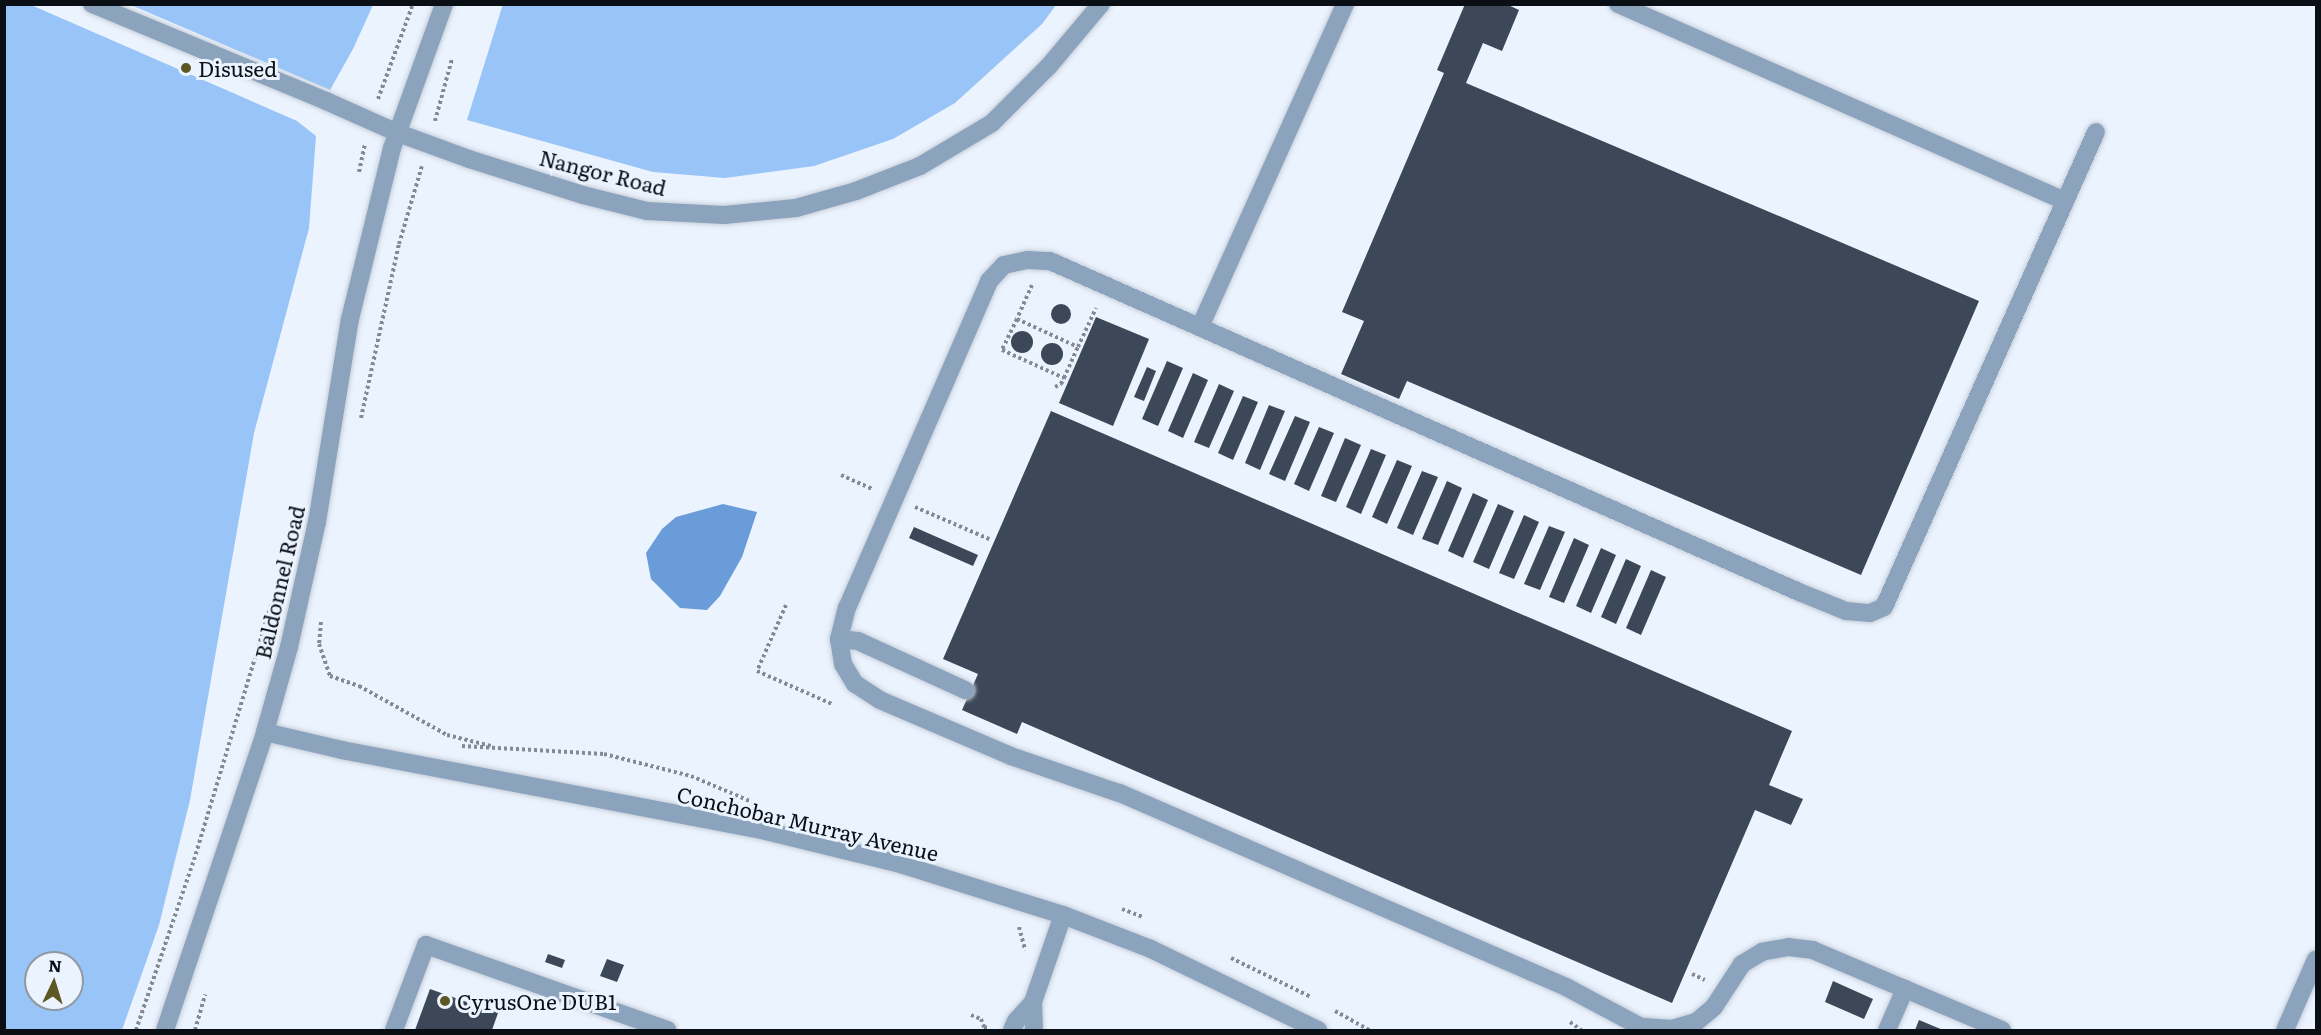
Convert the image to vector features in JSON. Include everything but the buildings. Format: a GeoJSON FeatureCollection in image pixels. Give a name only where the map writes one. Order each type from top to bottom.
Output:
{"type":"FeatureCollection","features":[{"type":"Feature","properties":{"kind":"street","name":"Nangor Road"},"geometry":{"type":"LineString","coordinates":[[92,4],[398,134],[583,195],[647,211],[724,215],[796,207],[856,191],[920,165],[992,123],[1049,66],[1101,4]]}},
{"type":"Feature","properties":{"kind":"street","name":"Baldonnel Road"},"geometry":{"type":"LineString","coordinates":[[165,1030],[265,732],[297,616],[317,522],[350,319],[398,134],[444,4]]}},
{"type":"Feature","properties":{"kind":"street"},"geometry":{"type":"LineString","coordinates":[[1200,327],[1345,4]]}},
{"type":"Feature","properties":{"kind":"street"},"geometry":{"type":"LineString","coordinates":[[1618,4],[2064,201]]}},
{"type":"Feature","properties":{"kind":"street"},"geometry":{"type":"LineString","coordinates":[[2002,1030],[1813,950],[1789,947],[1762,952],[1742,964],[1714,1007],[1696,1022],[1672,1029],[1641,1027],[1566,987],[1119,793],[1011,756],[880,700],[855,684],[843,664],[839,639],[847,608],[995,273],[1015,260],[1050,261],[1799,592],[1846,611],[1870,613],[1884,607],[2096,132]]}},
{"type":"Feature","properties":{"kind":"street"},"geometry":{"type":"LineString","coordinates":[[839,639],[858,641],[965,690]]}},
{"type":"Feature","properties":{"kind":"street","name":"Conchobar Murray Avenue"},"geometry":{"type":"LineString","coordinates":[[265,732],[342,750],[765,831],[900,864],[1063,915],[1151,949],[1318,1030]]}},
{"type":"Feature","properties":{"kind":"street"},"geometry":{"type":"LineString","coordinates":[[1034,1030],[1033,1002],[1063,915]]}},
{"type":"Feature","properties":{"kind":"street"},"geometry":{"type":"LineString","coordinates":[[394,1030],[426,945],[668,1030]]}},
{"type":"Feature","properties":{"kind":"street"},"geometry":{"type":"LineString","coordinates":[[2285,1030],[2316,959]]}},
{"type":"Feature","properties":{"kind":"street"},"geometry":{"type":"LineString","coordinates":[[1887,1030],[1905,989]]}},
{"type":"Feature","properties":{"kind":"street"},"geometry":{"type":"LineString","coordinates":[[1012,1030],[1016,1021],[1033,1002]]}},
{"type":"Feature","properties":{"kind":"path"},"geometry":{"type":"LineString","coordinates":[[357,178],[370,121],[413,4]]}},
{"type":"Feature","properties":{"kind":"path"},"geometry":{"type":"LineString","coordinates":[[359,427],[399,244],[453,55]]}},
{"type":"Feature","properties":{"kind":"path"},"geometry":{"type":"LineString","coordinates":[[1032,285],[1002,350],[1064,378]]}},
{"type":"Feature","properties":{"kind":"path"},"geometry":{"type":"LineString","coordinates":[[1055,387],[1061,384],[1096,308]]}},
{"type":"Feature","properties":{"kind":"path"},"geometry":{"type":"LineString","coordinates":[[1017,319],[1078,347]]}},
{"type":"Feature","properties":{"kind":"path"},"geometry":{"type":"LineString","coordinates":[[136,1030],[194,860],[276,589]]}},
{"type":"Feature","properties":{"kind":"path"},"geometry":{"type":"LineString","coordinates":[[786,605],[757,671],[832,704]]}},
{"type":"Feature","properties":{"kind":"path"},"geometry":{"type":"LineString","coordinates":[[322,616],[320,644],[330,676],[359,686],[447,735],[501,748]]}},
{"type":"Feature","properties":{"kind":"path"},"geometry":{"type":"LineString","coordinates":[[1008,924],[1053,940]]}},
{"type":"Feature","properties":{"kind":"path"},"geometry":{"type":"LineString","coordinates":[[971,1015],[981,1019],[984,1027],[994,1030]]}},
{"type":"Feature","properties":{"kind":"path"},"geometry":{"type":"LineString","coordinates":[[1570,1022],[1581,1030]]}},
{"type":"Feature","properties":{"kind":"shaded area"},"geometry":{"type":"Polygon","coordinates":[[[503,4],[1056,5],[1042,24],[955,103],[893,139],[814,166],[725,178],[653,172],[467,120],[503,4]]]}},
{"type":"Feature","properties":{"kind":"shaded area"},"geometry":{"type":"Polygon","coordinates":[[[4,5],[31,5],[297,121],[316,136],[309,228],[254,433],[190,800],[159,925],[122,1030],[5,1030],[4,5]]]}},
{"type":"Feature","properties":{"kind":"shaded area"},"geometry":{"type":"Polygon","coordinates":[[[131,5],[373,5],[353,49],[330,90],[131,5]]]}},
{"type":"Feature","properties":{"kind":"shaded area"},"geometry":{"type":"Polygon","coordinates":[[[723,504],[757,512],[742,557],[720,596],[707,610],[680,608],[651,579],[646,553],[662,529],[676,517],[723,504]]]}},
{"type":"Feature","properties":{"kind":"place","name":"Disused"},"geometry":{"type":"Point","coordinates":[186,68]}},
{"type":"Feature","properties":{"kind":"place","name":"CyrusOne DUB1"},"geometry":{"type":"Point","coordinates":[445,1001]}}]}
